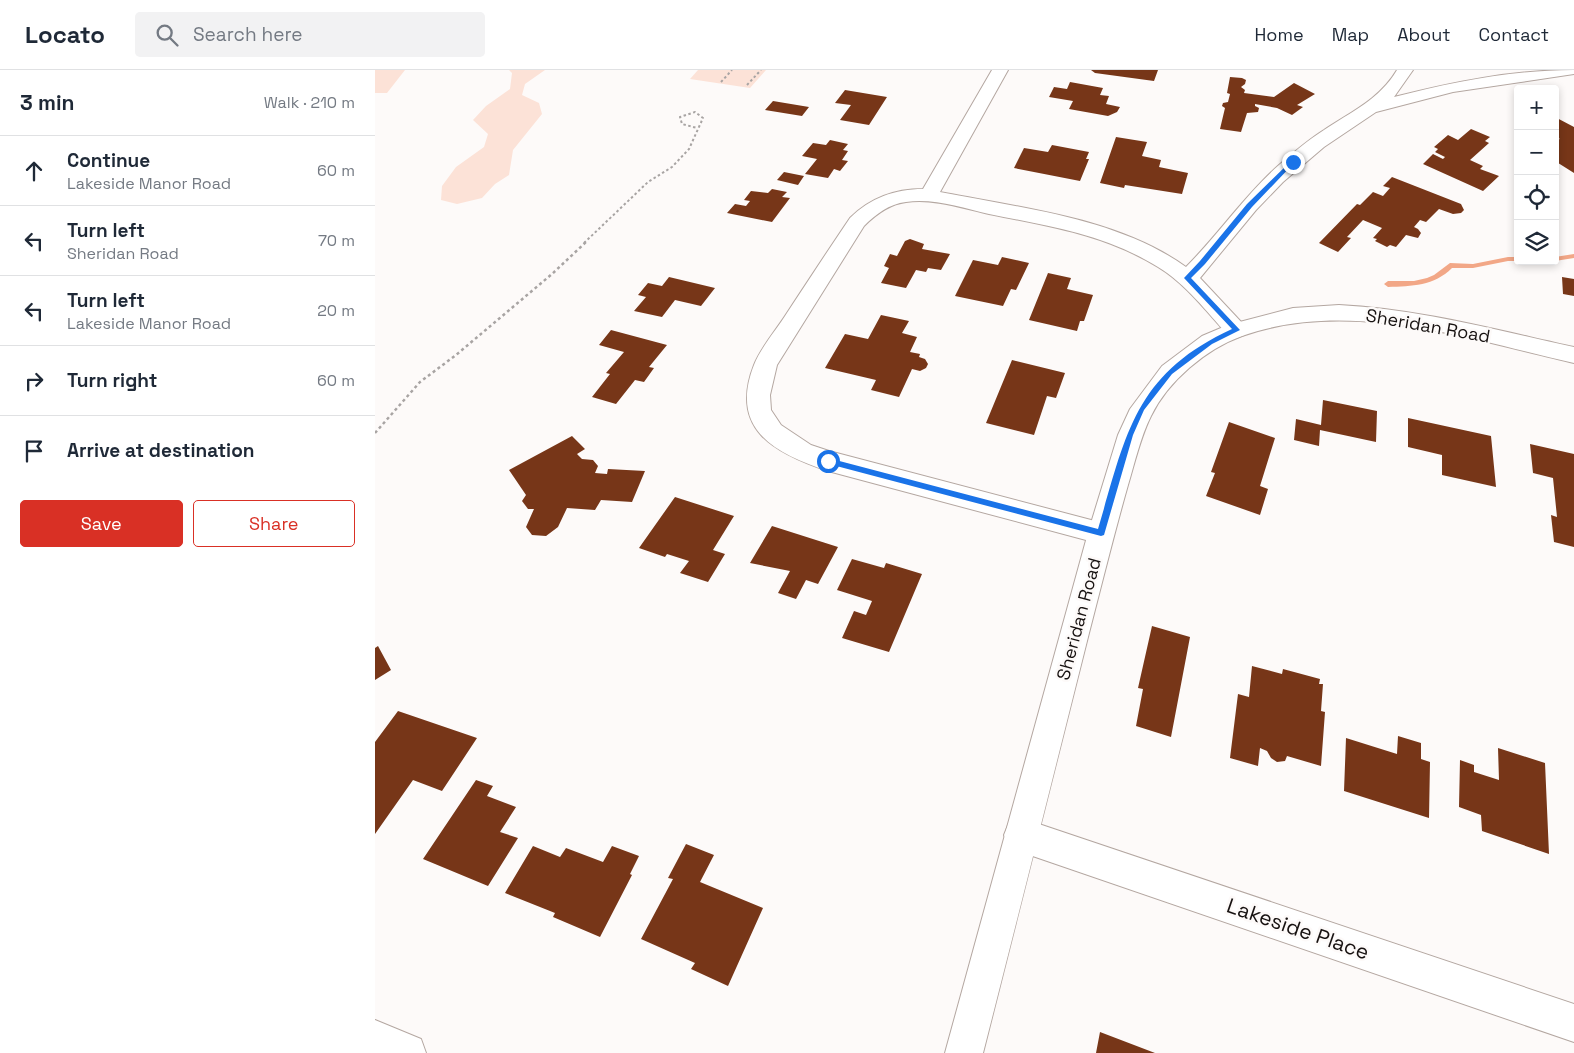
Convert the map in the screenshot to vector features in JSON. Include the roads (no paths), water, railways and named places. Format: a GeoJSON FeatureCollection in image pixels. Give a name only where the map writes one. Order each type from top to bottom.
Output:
{"type":"FeatureCollection","features":[{"type":"Feature","properties":{"kind":"street"},"geometry":{"type":"LineString","coordinates":[[929,195],[1000,70]]}},
{"type":"Feature","properties":{"kind":"street"},"geometry":{"type":"LineString","coordinates":[[1187,278],[1203,263],[1249,206],[1293,162],[1328,135],[1372,107],[1393,88],[1405,70]]}},
{"type":"Feature","properties":{"kind":"street"},"geometry":{"type":"LineString","coordinates":[[1372,107],[1453,87],[1569,70]]}},
{"type":"Feature","properties":{"kind":"street"},"geometry":{"type":"LineString","coordinates":[[1101,533],[828,461],[802,452],[772,432],[759,411],[757,395],[766,364],[857,222],[866,211],[885,200],[909,194],[929,195],[1095,230],[1158,259],[1187,278],[1236,330]]}},
{"type":"Feature","properties":{"kind":"street","name":"Sheridan Road"},"geometry":{"type":"LineString","coordinates":[[965,1053],[1101,533],[1130,435],[1141,409],[1170,372],[1210,342],[1236,330],[1293,316],[1339,312],[1378,314],[1420,321],[1574,356]]}},
{"type":"Feature","properties":{"kind":"street","name":"Lakeside Place"},"geometry":{"type":"LineString","coordinates":[[1021,836],[1574,1023]]}},
{"type":"Feature","properties":{"kind":"street"},"geometry":{"type":"LineString","coordinates":[[375,1039],[407,1053]]}},
{"type":"Feature","properties":{"kind":"waterway"},"geometry":{"type":"LineString","coordinates":[[1559,258],[1574,256]]}},
{"type":"Feature","properties":{"kind":"waterway"},"geometry":{"type":"LineString","coordinates":[[1388,284],[1414,283],[1429,280],[1437,277],[1450,265],[1473,266],[1514,259]]}}]}
